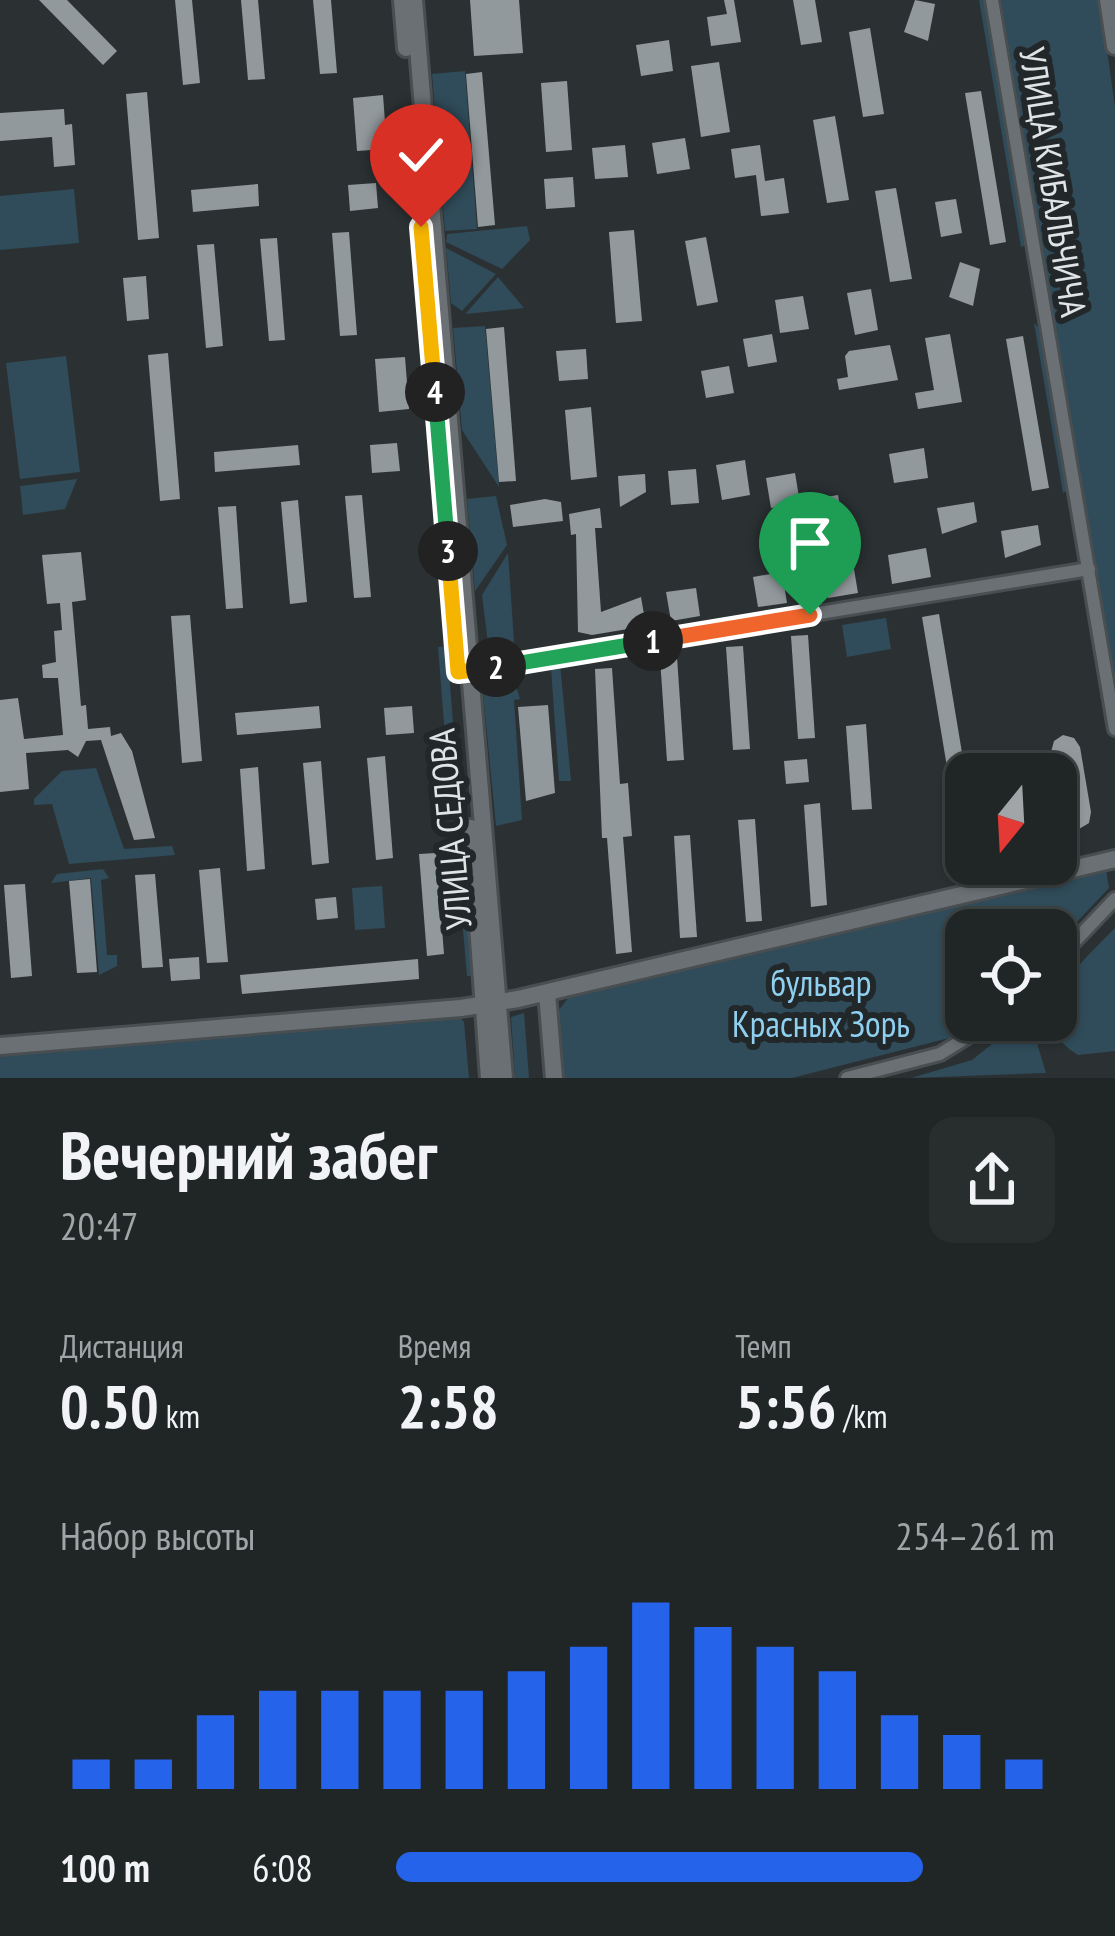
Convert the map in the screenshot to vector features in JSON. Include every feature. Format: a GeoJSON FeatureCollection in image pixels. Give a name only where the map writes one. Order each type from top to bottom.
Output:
{"type":"FeatureCollection","features":[{"type":"Feature","properties":{"kind":"main road","name":"УЛИЦА СЕДОВА"},"geometry":{"type":"LineString","coordinates":[[402,0],[491,1003],[504,1078]]}},
{"type":"Feature","properties":{"kind":"main road","name":"УЛИЦА СЕДОВА"},"geometry":{"type":"LineString","coordinates":[[414,0],[463,671]]}},
{"type":"Feature","properties":{"kind":"main road"},"geometry":{"type":"LineString","coordinates":[[1108,0],[1115,46]]}},
{"type":"Feature","properties":{"kind":"main road"},"geometry":{"type":"LineString","coordinates":[[0,1046],[548,994],[1115,859]]}},
{"type":"Feature","properties":{"kind":"main road"},"geometry":{"type":"LineString","coordinates":[[548,994],[554,1078]]}},
{"type":"Feature","properties":{"kind":"main road","name":"УЛИЦА СЕДОВА"},"geometry":{"type":"LineString","coordinates":[[489,1078],[491,1003]]}},
{"type":"Feature","properties":{"kind":"street","name":"УЛИЦА КИБАЛЬЧИЧА"},"geometry":{"type":"LineString","coordinates":[[992,0],[1115,729]]}},
{"type":"Feature","properties":{"kind":"street"},"geometry":{"type":"LineString","coordinates":[[463,671],[1089,569]]}},
{"type":"Feature","properties":{"kind":"street"},"geometry":{"type":"LineString","coordinates":[[1077,939],[1115,899]]}},
{"type":"Feature","properties":{"kind":"street"},"geometry":{"type":"LineString","coordinates":[[847,1078],[940,1054],[961,1041]]}},
{"type":"Feature","properties":{"kind":"green space"},"geometry":{"type":"Polygon","coordinates":[[[979,0],[985,0],[1027,245],[1021,247],[979,0]]]}},
{"type":"Feature","properties":{"kind":"green space"},"geometry":{"type":"Polygon","coordinates":[[[1001,0],[1100,0],[1115,107],[1115,682],[1001,0]]]}},
{"type":"Feature","properties":{"kind":"green space"},"geometry":{"type":"Polygon","coordinates":[[[465,71],[477,229],[445,231],[432,74],[465,71]]]}},
{"type":"Feature","properties":{"kind":"green space"},"geometry":{"type":"Polygon","coordinates":[[[74,189],[79,243],[0,250],[0,196],[74,189]]]}},
{"type":"Feature","properties":{"kind":"green space"},"geometry":{"type":"Polygon","coordinates":[[[527,226],[530,240],[502,269],[446,242],[447,234],[527,226]]]}},
{"type":"Feature","properties":{"kind":"green space"},"geometry":{"type":"Polygon","coordinates":[[[446,248],[496,274],[462,311],[451,303],[446,248]]]}},
{"type":"Feature","properties":{"kind":"green space"},"geometry":{"type":"Polygon","coordinates":[[[498,277],[524,308],[466,314],[466,313],[498,277]]]}},
{"type":"Feature","properties":{"kind":"green space"},"geometry":{"type":"Polygon","coordinates":[[[1034,323],[1041,330],[1068,490],[1063,493],[1034,323]]]}},
{"type":"Feature","properties":{"kind":"green space"},"geometry":{"type":"Polygon","coordinates":[[[485,326],[499,487],[462,430],[453,328],[485,326]]]}},
{"type":"Feature","properties":{"kind":"green space"},"geometry":{"type":"Polygon","coordinates":[[[66,356],[80,472],[20,479],[6,363],[66,356]]]}},
{"type":"Feature","properties":{"kind":"green space"},"geometry":{"type":"Polygon","coordinates":[[[77,479],[65,509],[23,515],[20,486],[77,479]]]}},
{"type":"Feature","properties":{"kind":"green space"},"geometry":{"type":"Polygon","coordinates":[[[496,496],[507,545],[475,591],[467,499],[496,496]]]}},
{"type":"Feature","properties":{"kind":"green space"},"geometry":{"type":"Polygon","coordinates":[[[508,553],[515,656],[490,659],[482,595],[508,553]]]}},
{"type":"Feature","properties":{"kind":"green space"},"geometry":{"type":"Polygon","coordinates":[[[886,618],[891,649],[847,657],[842,625],[886,618]]]}},
{"type":"Feature","properties":{"kind":"green space"},"geometry":{"type":"Polygon","coordinates":[[[447,646],[455,748],[446,749],[438,647],[447,646]]]}},
{"type":"Feature","properties":{"kind":"green space"},"geometry":{"type":"Polygon","coordinates":[[[560,663],[571,781],[559,781],[551,668],[560,663]]]}},
{"type":"Feature","properties":{"kind":"green space"},"geometry":{"type":"Polygon","coordinates":[[[513,677],[520,699],[514,700],[522,820],[496,826],[482,683],[513,677]]]}},
{"type":"Feature","properties":{"kind":"green space"},"geometry":{"type":"Polygon","coordinates":[[[448,755],[456,755],[474,976],[467,976],[448,755]]]}},
{"type":"Feature","properties":{"kind":"green space"},"geometry":{"type":"Polygon","coordinates":[[[96,768],[124,849],[172,846],[175,855],[69,864],[52,804],[34,805],[34,799],[62,771],[96,768]]]}},
{"type":"Feature","properties":{"kind":"green space"},"geometry":{"type":"Polygon","coordinates":[[[103,869],[109,878],[101,880],[107,955],[117,955],[117,966],[99,975],[91,878],[51,883],[57,874],[103,869]]]}},
{"type":"Feature","properties":{"kind":"green space","name":"бульвар Красных Зорь"},"geometry":{"type":"Polygon","coordinates":[[[1106,869],[1109,888],[1077,922],[1077,909],[945,909],[945,1039],[792,1078],[563,1078],[558,1011],[569,997],[1039,885],[1077,885],[1077,876],[1106,869]]]}},
{"type":"Feature","properties":{"kind":"green space"},"geometry":{"type":"Polygon","coordinates":[[[382,886],[385,928],[355,930],[352,888],[382,886]]]}},
{"type":"Feature","properties":{"kind":"green space"},"geometry":{"type":"Polygon","coordinates":[[[1115,928],[1115,1051],[1078,1055],[1061,1041],[1077,1041],[1077,969],[1115,928]]]}},
{"type":"Feature","properties":{"kind":"green space"},"geometry":{"type":"Polygon","coordinates":[[[524,1013],[529,1078],[515,1078],[511,1017],[524,1013]]]}},
{"type":"Feature","properties":{"kind":"green space"},"geometry":{"type":"Polygon","coordinates":[[[458,1016],[464,1022],[469,1078],[0,1078],[0,1054],[458,1016]]]}},
{"type":"Feature","properties":{"kind":"green space"},"geometry":{"type":"Polygon","coordinates":[[[996,1041],[1036,1041],[1046,1073],[911,1078],[972,1060],[996,1041]]]}},
{"type":"Feature","properties":{"kind":"building"},"geometry":{"type":"Polygon","coordinates":[[[39,0],[67,0],[117,51],[103,65],[39,0]]]}},
{"type":"Feature","properties":{"kind":"building"},"geometry":{"type":"Polygon","coordinates":[[[175,0],[192,0],[200,83],[183,85],[175,0]]]}},
{"type":"Feature","properties":{"kind":"building"},"geometry":{"type":"Polygon","coordinates":[[[241,0],[258,0],[265,79],[248,80],[241,0]]]}},
{"type":"Feature","properties":{"kind":"building"},"geometry":{"type":"Polygon","coordinates":[[[313,0],[331,0],[337,73],[320,74],[313,0]]]}},
{"type":"Feature","properties":{"kind":"building"},"geometry":{"type":"Polygon","coordinates":[[[470,0],[519,0],[523,53],[474,56],[470,0]]]}},
{"type":"Feature","properties":{"kind":"building"},"geometry":{"type":"Polygon","coordinates":[[[724,0],[734,0],[741,42],[711,46],[707,17],[727,14],[724,0]]]}},
{"type":"Feature","properties":{"kind":"building"},"geometry":{"type":"Polygon","coordinates":[[[793,0],[815,0],[822,42],[801,45],[793,0]]]}},
{"type":"Feature","properties":{"kind":"building"},"geometry":{"type":"Polygon","coordinates":[[[915,0],[935,4],[928,41],[904,32],[915,0]]]}},
{"type":"Feature","properties":{"kind":"building"},"geometry":{"type":"Polygon","coordinates":[[[870,28],[884,114],[863,117],[849,32],[870,28]]]}},
{"type":"Feature","properties":{"kind":"building"},"geometry":{"type":"Polygon","coordinates":[[[669,40],[673,71],[641,76],[636,45],[669,40]]]}},
{"type":"Feature","properties":{"kind":"building"},"geometry":{"type":"Polygon","coordinates":[[[719,62],[730,132],[701,137],[691,66],[719,62]]]}},
{"type":"Feature","properties":{"kind":"building"},"geometry":{"type":"Polygon","coordinates":[[[482,72],[495,225],[478,227],[466,74],[482,72]]]}},
{"type":"Feature","properties":{"kind":"building"},"geometry":{"type":"Polygon","coordinates":[[[567,81],[572,150],[546,152],[541,83],[567,81]]]}},
{"type":"Feature","properties":{"kind":"building"},"geometry":{"type":"Polygon","coordinates":[[[981,91],[1006,242],[990,245],[965,93],[981,91]]]}},
{"type":"Feature","properties":{"kind":"building"},"geometry":{"type":"Polygon","coordinates":[[[147,92],[159,238],[138,240],[126,94],[147,92]]]}},
{"type":"Feature","properties":{"kind":"building"},"geometry":{"type":"Polygon","coordinates":[[[383,95],[387,149],[357,151],[353,98],[383,95]]]}},
{"type":"Feature","properties":{"kind":"building"},"geometry":{"type":"Polygon","coordinates":[[[64,109],[65,125],[72,124],[75,165],[54,167],[52,137],[0,141],[0,113],[64,109]]]}},
{"type":"Feature","properties":{"kind":"building"},"geometry":{"type":"Polygon","coordinates":[[[835,116],[849,200],[827,203],[813,120],[835,116]]]}},
{"type":"Feature","properties":{"kind":"building"},"geometry":{"type":"Polygon","coordinates":[[[685,138],[690,169],[657,174],[652,143],[685,138]]]}},
{"type":"Feature","properties":{"kind":"building"},"geometry":{"type":"Polygon","coordinates":[[[625,145],[628,177],[595,179],[592,148],[625,145]]]}},
{"type":"Feature","properties":{"kind":"building"},"geometry":{"type":"Polygon","coordinates":[[[760,145],[765,181],[784,178],[789,213],[761,216],[756,175],[735,178],[731,149],[760,145]]]}},
{"type":"Feature","properties":{"kind":"building"},"geometry":{"type":"Polygon","coordinates":[[[573,177],[575,207],[546,209],[544,179],[573,177]]]}},
{"type":"Feature","properties":{"kind":"building"},"geometry":{"type":"Polygon","coordinates":[[[376,183],[378,208],[350,211],[348,185],[376,183]]]}},
{"type":"Feature","properties":{"kind":"building"},"geometry":{"type":"Polygon","coordinates":[[[258,184],[259,206],[193,212],[191,190],[258,184]]]}},
{"type":"Feature","properties":{"kind":"building"},"geometry":{"type":"Polygon","coordinates":[[[896,188],[912,279],[890,282],[875,191],[896,188]]]}},
{"type":"Feature","properties":{"kind":"building"},"geometry":{"type":"Polygon","coordinates":[[[956,199],[962,233],[941,237],[935,202],[956,199]]]}},
{"type":"Feature","properties":{"kind":"building"},"geometry":{"type":"Polygon","coordinates":[[[634,230],[642,321],[616,323],[609,232],[634,230]]]}},
{"type":"Feature","properties":{"kind":"building"},"geometry":{"type":"Polygon","coordinates":[[[349,232],[357,335],[340,336],[332,233],[349,232]]]}},
{"type":"Feature","properties":{"kind":"building"},"geometry":{"type":"Polygon","coordinates":[[[706,237],[718,302],[697,306],[685,241],[706,237]]]}},
{"type":"Feature","properties":{"kind":"building"},"geometry":{"type":"Polygon","coordinates":[[[277,238],[285,340],[269,341],[260,239],[277,238]]]}},
{"type":"Feature","properties":{"kind":"building"},"geometry":{"type":"Polygon","coordinates":[[[214,244],[223,346],[206,348],[197,245],[214,244]]]}},
{"type":"Feature","properties":{"kind":"building"},"geometry":{"type":"Polygon","coordinates":[[[960,262],[980,269],[973,306],[949,297],[960,262]]]}},
{"type":"Feature","properties":{"kind":"building"},"geometry":{"type":"Polygon","coordinates":[[[146,276],[149,319],[127,321],[123,278],[146,276]]]}},
{"type":"Feature","properties":{"kind":"building"},"geometry":{"type":"Polygon","coordinates":[[[871,289],[878,330],[855,335],[847,293],[871,289]]]}},
{"type":"Feature","properties":{"kind":"building"},"geometry":{"type":"Polygon","coordinates":[[[803,296],[809,329],[780,333],[775,300],[803,296]]]}},
{"type":"Feature","properties":{"kind":"building"},"geometry":{"type":"Polygon","coordinates":[[[504,327],[516,481],[499,482],[486,329],[504,327]]]}},
{"type":"Feature","properties":{"kind":"building"},"geometry":{"type":"Polygon","coordinates":[[[772,334],[777,362],[748,367],[743,339],[772,334]]]}},
{"type":"Feature","properties":{"kind":"building"},"geometry":{"type":"Polygon","coordinates":[[[950,334],[962,402],[918,409],[915,393],[934,390],[925,338],[950,334]]]}},
{"type":"Feature","properties":{"kind":"building"},"geometry":{"type":"Polygon","coordinates":[[[1023,336],[1049,488],[1032,491],[1006,339],[1023,336]]]}},
{"type":"Feature","properties":{"kind":"building"},"geometry":{"type":"Polygon","coordinates":[[[890,345],[898,380],[839,390],[837,379],[848,377],[845,356],[849,351],[890,345]]]}},
{"type":"Feature","properties":{"kind":"building"},"geometry":{"type":"Polygon","coordinates":[[[586,349],[588,379],[559,381],[556,351],[586,349]]]}},
{"type":"Feature","properties":{"kind":"building"},"geometry":{"type":"Polygon","coordinates":[[[168,353],[180,499],[160,501],[148,355],[168,353]]]}},
{"type":"Feature","properties":{"kind":"building"},"geometry":{"type":"Polygon","coordinates":[[[405,357],[409,409],[379,412],[375,359],[405,357]]]}},
{"type":"Feature","properties":{"kind":"building"},"geometry":{"type":"Polygon","coordinates":[[[729,366],[734,393],[706,398],[701,371],[729,366]]]}},
{"type":"Feature","properties":{"kind":"building"},"geometry":{"type":"Polygon","coordinates":[[[591,407],[597,477],[571,480],[565,410],[591,407]]]}},
{"type":"Feature","properties":{"kind":"building"},"geometry":{"type":"Polygon","coordinates":[[[397,443],[400,471],[372,473],[370,445],[397,443]]]}},
{"type":"Feature","properties":{"kind":"building"},"geometry":{"type":"Polygon","coordinates":[[[298,445],[300,465],[215,472],[214,452],[298,445]]]}},
{"type":"Feature","properties":{"kind":"building"},"geometry":{"type":"Polygon","coordinates":[[[924,448],[928,478],[894,483],[889,454],[924,448]]]}},
{"type":"Feature","properties":{"kind":"building"},"geometry":{"type":"Polygon","coordinates":[[[745,460],[750,495],[722,500],[716,465],[745,460]]]}},
{"type":"Feature","properties":{"kind":"building"},"geometry":{"type":"Polygon","coordinates":[[[696,469],[699,503],[671,505],[668,471],[696,469]]]}},
{"type":"Feature","properties":{"kind":"building"},"geometry":{"type":"Polygon","coordinates":[[[795,473],[800,503],[771,508],[766,478],[795,473]]]}},
{"type":"Feature","properties":{"kind":"building"},"geometry":{"type":"Polygon","coordinates":[[[645,474],[646,492],[620,507],[618,476],[645,474]]]}},
{"type":"Feature","properties":{"kind":"building"},"geometry":{"type":"Polygon","coordinates":[[[362,495],[371,597],[354,598],[345,496],[362,495]]]}},
{"type":"Feature","properties":{"kind":"building"},"geometry":{"type":"Polygon","coordinates":[[[838,495],[844,529],[814,534],[808,500],[838,495]]]}},
{"type":"Feature","properties":{"kind":"building"},"geometry":{"type":"Polygon","coordinates":[[[545,499],[561,502],[563,521],[513,527],[510,505],[545,499]]]}},
{"type":"Feature","properties":{"kind":"building"},"geometry":{"type":"Polygon","coordinates":[[[298,500],[307,602],[290,604],[281,502],[298,500]]]}},
{"type":"Feature","properties":{"kind":"building"},"geometry":{"type":"Polygon","coordinates":[[[974,502],[977,522],[942,534],[937,508],[974,502]]]}},
{"type":"Feature","properties":{"kind":"building"},"geometry":{"type":"Polygon","coordinates":[[[236,506],[243,608],[226,609],[218,507],[236,506]]]}},
{"type":"Feature","properties":{"kind":"building"},"geometry":{"type":"Polygon","coordinates":[[[600,508],[602,528],[595,528],[601,612],[641,597],[646,626],[592,635],[578,632],[576,534],[571,535],[569,514],[600,508]]]}},
{"type":"Feature","properties":{"kind":"building"},"geometry":{"type":"Polygon","coordinates":[[[1038,525],[1041,545],[1005,558],[1001,531],[1038,525]]]}},
{"type":"Feature","properties":{"kind":"building"},"geometry":{"type":"Polygon","coordinates":[[[926,548],[931,577],[892,584],[888,555],[926,548]]]}},
{"type":"Feature","properties":{"kind":"building"},"geometry":{"type":"Polygon","coordinates":[[[81,552],[86,600],[72,602],[81,706],[86,705],[88,729],[110,727],[111,736],[121,733],[132,751],[155,838],[134,840],[101,740],[86,741],[78,757],[68,750],[26,753],[29,789],[0,792],[0,700],[18,698],[24,739],[63,735],[58,678],[43,678],[42,665],[56,662],[54,631],[62,630],[60,603],[47,604],[42,555],[81,552]]]}},
{"type":"Feature","properties":{"kind":"building"},"geometry":{"type":"Polygon","coordinates":[[[853,563],[858,593],[828,598],[820,568],[853,563]]]}},
{"type":"Feature","properties":{"kind":"building"},"geometry":{"type":"Polygon","coordinates":[[[782,572],[787,603],[758,607],[753,577],[782,572]]]}},
{"type":"Feature","properties":{"kind":"building"},"geometry":{"type":"Polygon","coordinates":[[[696,588],[700,616],[671,621],[666,592],[696,588]]]}},
{"type":"Feature","properties":{"kind":"building"},"geometry":{"type":"Polygon","coordinates":[[[939,614],[962,753],[945,755],[922,617],[939,614]]]}},
{"type":"Feature","properties":{"kind":"building"},"geometry":{"type":"Polygon","coordinates":[[[190,615],[202,761],[182,763],[171,616],[190,615]]]}},
{"type":"Feature","properties":{"kind":"building"},"geometry":{"type":"Polygon","coordinates":[[[808,635],[815,738],[798,739],[791,636],[808,635]]]}},
{"type":"Feature","properties":{"kind":"building"},"geometry":{"type":"Polygon","coordinates":[[[743,646],[750,749],[733,750],[726,647],[743,646]]]}},
{"type":"Feature","properties":{"kind":"building"},"geometry":{"type":"Polygon","coordinates":[[[677,657],[684,760],[667,761],[660,658],[677,657]]]}},
{"type":"Feature","properties":{"kind":"building"},"geometry":{"type":"Polygon","coordinates":[[[612,668],[620,784],[628,783],[632,836],[623,837],[632,952],[616,954],[607,838],[602,838],[595,669],[612,668]]]}},
{"type":"Feature","properties":{"kind":"building"},"geometry":{"type":"Polygon","coordinates":[[[548,705],[555,793],[526,801],[518,707],[548,705]]]}},
{"type":"Feature","properties":{"kind":"building"},"geometry":{"type":"Polygon","coordinates":[[[319,706],[321,728],[237,735],[235,713],[319,706]]]}},
{"type":"Feature","properties":{"kind":"building"},"geometry":{"type":"Polygon","coordinates":[[[412,706],[414,733],[386,735],[384,708],[412,706]]]}},
{"type":"Feature","properties":{"kind":"building"},"geometry":{"type":"Polygon","coordinates":[[[866,724],[872,809],[852,810],[846,726],[866,724]]]}},
{"type":"Feature","properties":{"kind":"building"},"geometry":{"type":"Polygon","coordinates":[[[1063,735],[1074,738],[1080,747],[1091,812],[1089,823],[1079,829],[1077,753],[1051,753],[1054,741],[1063,735]]]}},
{"type":"Feature","properties":{"kind":"building"},"geometry":{"type":"Polygon","coordinates":[[[385,756],[393,858],[376,860],[367,758],[385,756]]]}},
{"type":"Feature","properties":{"kind":"building"},"geometry":{"type":"Polygon","coordinates":[[[807,759],[809,782],[786,784],[784,761],[807,759]]]}},
{"type":"Feature","properties":{"kind":"building"},"geometry":{"type":"Polygon","coordinates":[[[321,761],[329,863],[312,865],[303,763],[321,761]]]}},
{"type":"Feature","properties":{"kind":"building"},"geometry":{"type":"Polygon","coordinates":[[[258,767],[265,869],[247,871],[240,769],[258,767]]]}},
{"type":"Feature","properties":{"kind":"building"},"geometry":{"type":"Polygon","coordinates":[[[820,803],[827,905],[811,907],[804,805],[820,803]]]}},
{"type":"Feature","properties":{"kind":"building"},"geometry":{"type":"Polygon","coordinates":[[[755,819],[762,921],[746,922],[738,820],[755,819]]]}},
{"type":"Feature","properties":{"kind":"building"},"geometry":{"type":"Polygon","coordinates":[[[690,835],[697,937],[680,938],[674,836],[690,835]]]}},
{"type":"Feature","properties":{"kind":"building"},"geometry":{"type":"Polygon","coordinates":[[[436,853],[444,954],[427,956],[419,854],[436,853]]]}},
{"type":"Feature","properties":{"kind":"building"},"geometry":{"type":"Polygon","coordinates":[[[220,868],[228,962],[207,963],[199,870],[220,868]]]}},
{"type":"Feature","properties":{"kind":"building"},"geometry":{"type":"Polygon","coordinates":[[[155,874],[163,967],[142,968],[135,875],[155,874]]]}},
{"type":"Feature","properties":{"kind":"building"},"geometry":{"type":"Polygon","coordinates":[[[90,879],[97,972],[77,973],[69,881],[90,879]]]}},
{"type":"Feature","properties":{"kind":"building"},"geometry":{"type":"Polygon","coordinates":[[[25,884],[32,976],[11,978],[4,885],[25,884]]]}},
{"type":"Feature","properties":{"kind":"building"},"geometry":{"type":"Polygon","coordinates":[[[336,897],[338,918],[317,920],[315,899],[336,897]]]}},
{"type":"Feature","properties":{"kind":"building"},"geometry":{"type":"Polygon","coordinates":[[[199,957],[200,979],[171,981],[169,959],[199,957]]]}},
{"type":"Feature","properties":{"kind":"building"},"geometry":{"type":"Polygon","coordinates":[[[418,959],[419,979],[242,994],[240,975],[418,959]]]}},
{"type":"Feature","properties":{"kind":"route"},"geometry":{"type":"LineString","coordinates":[[421,227],[458,672],[810,615]]}}]}
